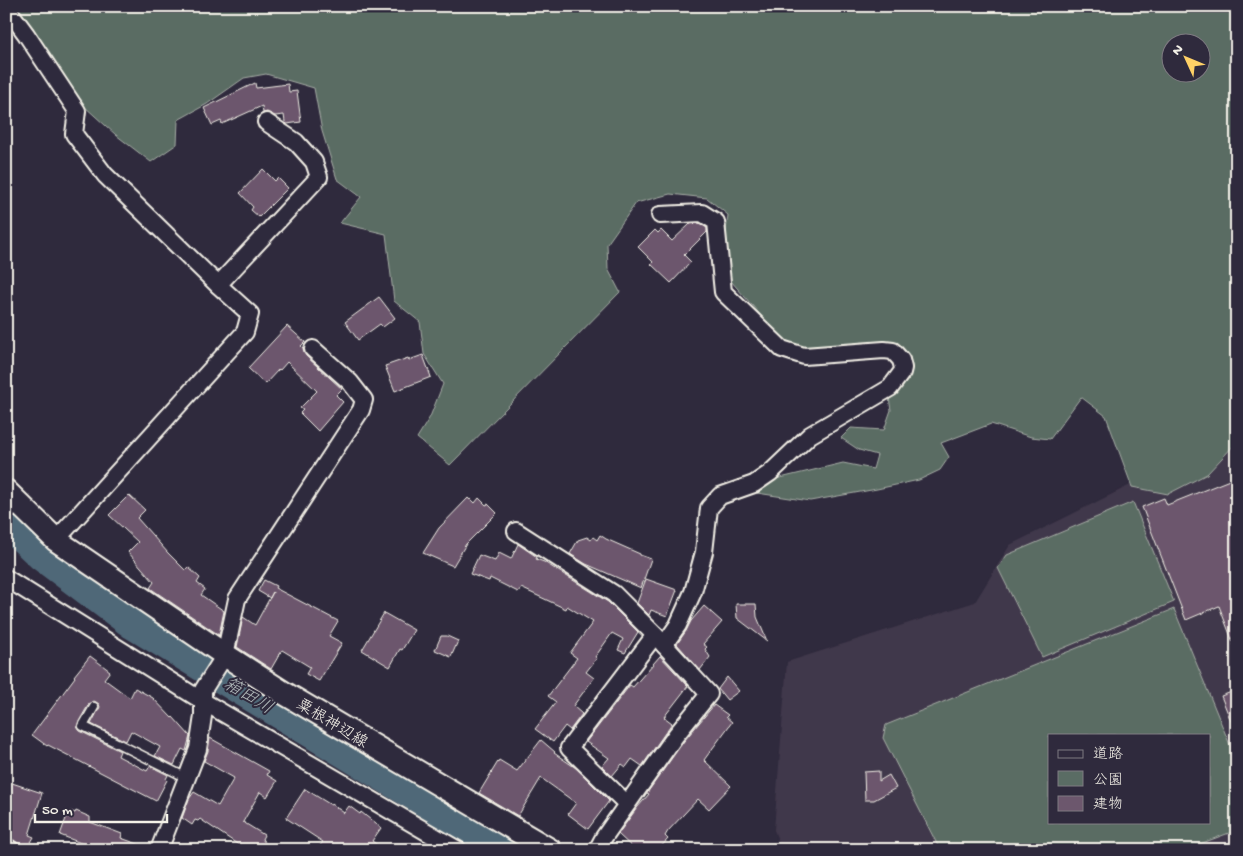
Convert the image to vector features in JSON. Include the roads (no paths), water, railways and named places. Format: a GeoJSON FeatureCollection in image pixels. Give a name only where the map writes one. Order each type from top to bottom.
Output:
{"type":"FeatureCollection","features":[{"type":"Feature","properties":{"kind":"main road","name":"粟根神辺線"},"geometry":{"type":"LineString","coordinates":[[6,491],[56,540],[223,657],[550,850]]}},
{"type":"Feature","properties":{"kind":"street"},"geometry":{"type":"LineString","coordinates":[[6,7],[26,34],[76,111],[74,134],[106,175],[250,314],[245,332],[56,540]]}},
{"type":"Feature","properties":{"kind":"street"},"geometry":{"type":"LineString","coordinates":[[218,285],[319,177],[314,162],[296,142],[266,122]]}},
{"type":"Feature","properties":{"kind":"street"},"geometry":{"type":"LineString","coordinates":[[627,804],[569,748],[659,640],[678,625],[693,592],[704,552],[709,508],[720,496],[754,484],[770,473],[810,435],[890,388],[903,368],[901,360],[892,351],[804,356],[782,349],[723,292],[716,222],[702,214],[660,215]]}},
{"type":"Feature","properties":{"kind":"street"},"geometry":{"type":"LineString","coordinates":[[159,850],[198,749],[203,716],[203,696],[223,657],[237,599],[361,410],[364,400],[350,382],[313,350]]}},
{"type":"Feature","properties":{"kind":"street"},"geometry":{"type":"LineString","coordinates":[[516,531],[614,594],[709,694],[676,735],[604,837],[597,850]]}},
{"type":"Feature","properties":{"kind":"street"},"geometry":{"type":"LineString","coordinates":[[6,578],[458,850]]}},
{"type":"Feature","properties":{"kind":"street"},"geometry":{"type":"LineString","coordinates":[[6,847],[11,850]]}},
{"type":"Feature","properties":{"kind":"lane"},"geometry":{"type":"LineString","coordinates":[[94,707],[83,726],[187,778]]}},
{"type":"Feature","properties":{"kind":"waterway","name":"箱田川"},"geometry":{"type":"LineString","coordinates":[[6,522],[41,555],[133,624],[505,850]]}}]}
